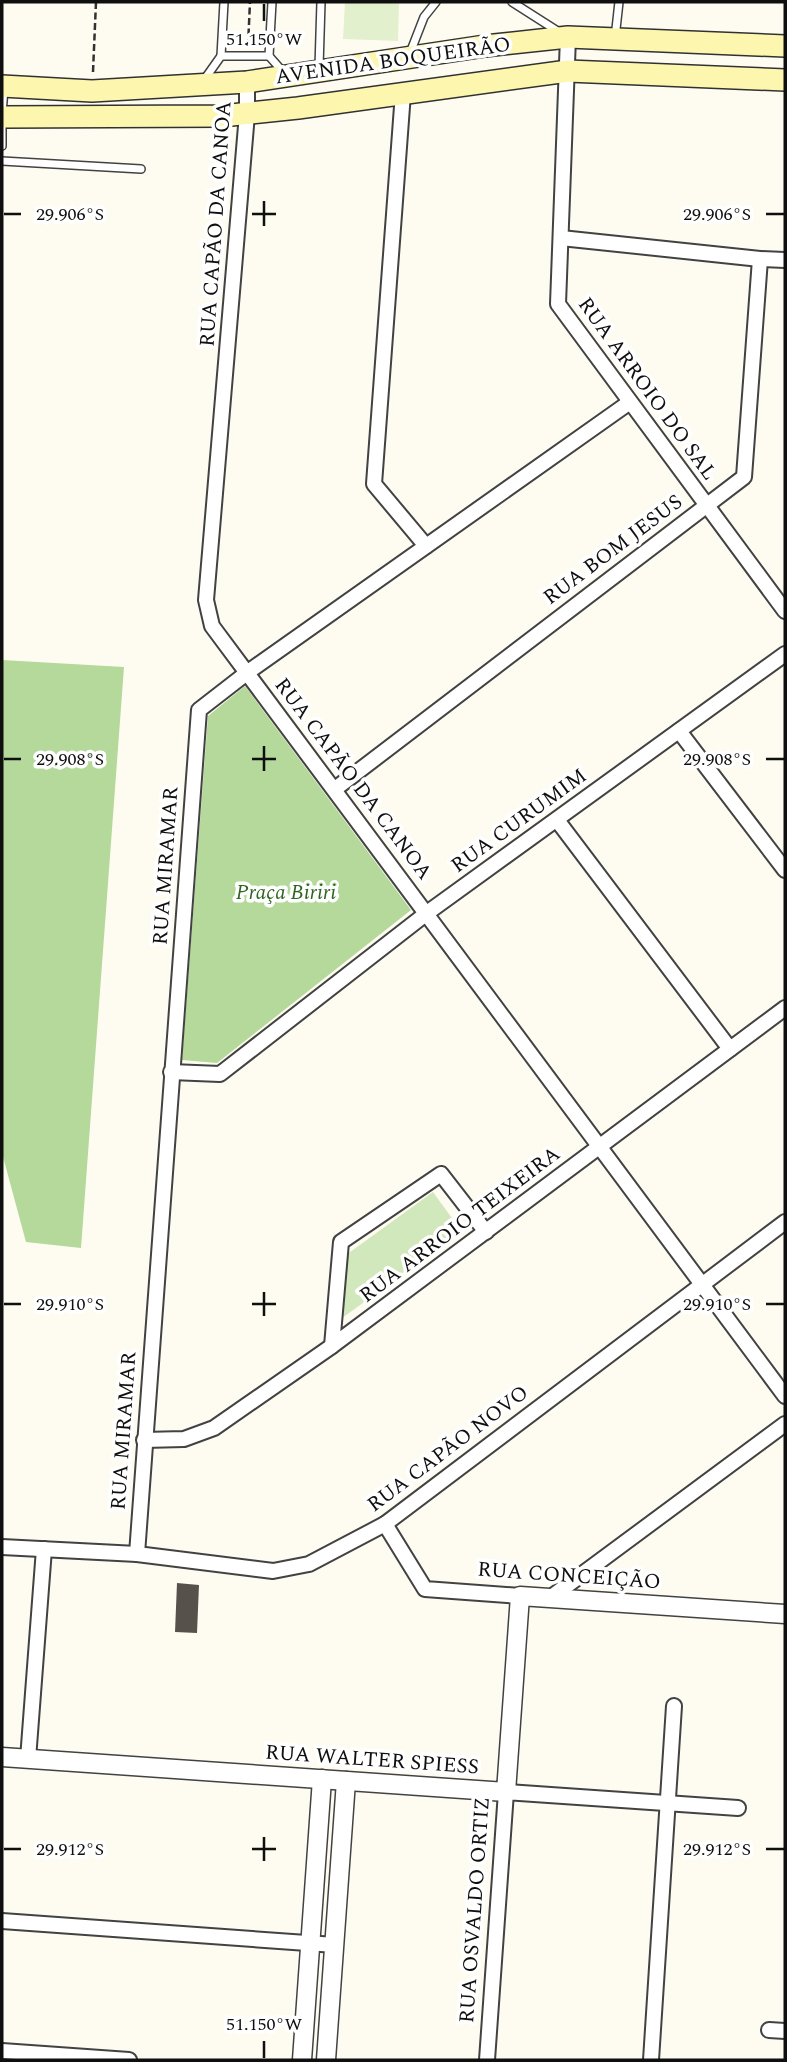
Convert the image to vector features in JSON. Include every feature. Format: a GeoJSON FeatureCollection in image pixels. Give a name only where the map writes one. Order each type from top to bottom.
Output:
{"type":"FeatureCollection","features":[{"type":"Feature","properties":{"kind":"main road","name":"AVENIDA BOQUEIRÃO"},"geometry":{"type":"LineString","coordinates":[[3,86],[92,91],[247,82],[485,46],[568,37],[785,46]]}},
{"type":"Feature","properties":{"kind":"main road","name":"AVENIDA BOQUEIRÃO"},"geometry":{"type":"LineString","coordinates":[[2,115],[222,117],[568,71],[785,80]]}},
{"type":"Feature","properties":{"kind":"street","name":"RUA ARROIO DO SAL"},"geometry":{"type":"LineString","coordinates":[[568,37],[558,304],[785,611]]}},
{"type":"Feature","properties":{"kind":"street","name":"RUA CAPÃO DA CANOA"},"geometry":{"type":"LineString","coordinates":[[247,82],[247,114],[206,600],[212,626],[785,1396]]}},
{"type":"Feature","properties":{"kind":"street"},"geometry":{"type":"LineString","coordinates":[[403,93],[374,484],[426,546]]}},
{"type":"Feature","properties":{"kind":"street"},"geometry":{"type":"LineString","coordinates":[[561,238],[785,260]]}},
{"type":"Feature","properties":{"kind":"street","name":"RUA BOM JESUS"},"geometry":{"type":"LineString","coordinates":[[335,789],[744,477],[760,259]]}},
{"type":"Feature","properties":{"kind":"street","name":"RUA MIRAMAR"},"geometry":{"type":"LineString","coordinates":[[137,1554],[199,710],[248,672],[630,402]]}},
{"type":"Feature","properties":{"kind":"street","name":"RUA CURUMIM"},"geometry":{"type":"LineString","coordinates":[[171,1072],[220,1074],[427,914],[785,654]]}},
{"type":"Feature","properties":{"kind":"street"},"geometry":{"type":"LineString","coordinates":[[679,731],[785,870]]}},
{"type":"Feature","properties":{"kind":"street"},"geometry":{"type":"LineString","coordinates":[[556,820],[730,1049]]}},
{"type":"Feature","properties":{"kind":"street","name":"RUA ARROIO TEIXEIRA"},"geometry":{"type":"LineString","coordinates":[[144,1440],[184,1439],[214,1428],[332,1346],[785,1008]]}},
{"type":"Feature","properties":{"kind":"street"},"geometry":{"type":"LineString","coordinates":[[332,1346],[341,1242],[441,1174],[486,1232]]}},
{"type":"Feature","properties":{"kind":"street","name":"RUA CAPÃO NOVO"},"geometry":{"type":"LineString","coordinates":[[2,1547],[137,1554],[273,1572],[309,1564],[385,1524],[785,1222]]}},
{"type":"Feature","properties":{"kind":"street"},"geometry":{"type":"LineString","coordinates":[[550,1598],[785,1424]]}},
{"type":"Feature","properties":{"kind":"street","name":"RUA CONCEIÇÃO"},"geometry":{"type":"LineString","coordinates":[[385,1524],[425,1590],[785,1614]]}},
{"type":"Feature","properties":{"kind":"street"},"geometry":{"type":"LineString","coordinates":[[28,1759],[44,1549]]}},
{"type":"Feature","properties":{"kind":"street","name":"RUA OSVALDO ORTIZ"},"geometry":{"type":"LineString","coordinates":[[486,2060],[520,1596]]}},
{"type":"Feature","properties":{"kind":"street"},"geometry":{"type":"LineString","coordinates":[[651,2060],[674,1706]]}},
{"type":"Feature","properties":{"kind":"street","name":"RUA WALTER SPIESS"},"geometry":{"type":"LineString","coordinates":[[2,1757],[738,1808]]}},
{"type":"Feature","properties":{"kind":"street"},"geometry":{"type":"LineString","coordinates":[[302,2060],[322,1779]]}},
{"type":"Feature","properties":{"kind":"street"},"geometry":{"type":"LineString","coordinates":[[326,2060],[346,1781]]}},
{"type":"Feature","properties":{"kind":"street"},"geometry":{"type":"LineString","coordinates":[[2,1921],[335,1945]]}},
{"type":"Feature","properties":{"kind":"street"},"geometry":{"type":"LineString","coordinates":[[769,2030],[785,2031]]}},
{"type":"Feature","properties":{"kind":"street"},"geometry":{"type":"LineString","coordinates":[[11,2054],[129,2060]]}},
{"type":"Feature","properties":{"kind":"lane"},"geometry":{"type":"LineString","coordinates":[[200,86],[221,56],[224,2]]}},
{"type":"Feature","properties":{"kind":"lane"},"geometry":{"type":"LineString","coordinates":[[272,2],[269,56],[287,76]]}},
{"type":"Feature","properties":{"kind":"lane"},"geometry":{"type":"LineString","coordinates":[[319,71],[321,2]]}},
{"type":"Feature","properties":{"kind":"lane"},"geometry":{"type":"LineString","coordinates":[[408,57],[424,17],[436,2]]}},
{"type":"Feature","properties":{"kind":"lane"},"geometry":{"type":"LineString","coordinates":[[512,2],[529,8],[568,37]]}},
{"type":"Feature","properties":{"kind":"lane"},"geometry":{"type":"LineString","coordinates":[[615,38],[619,2]]}},
{"type":"Feature","properties":{"kind":"lane"},"geometry":{"type":"LineString","coordinates":[[221,56],[269,56]]}},
{"type":"Feature","properties":{"kind":"lane"},"geometry":{"type":"LineString","coordinates":[[2,115],[3,86]]}},
{"type":"Feature","properties":{"kind":"lane"},"geometry":{"type":"LineString","coordinates":[[2,124],[2,143]]}},
{"type":"Feature","properties":{"kind":"lane"},"geometry":{"type":"LineString","coordinates":[[2,161],[141,169]]}},
{"type":"Feature","properties":{"kind":"path"},"geometry":{"type":"LineString","coordinates":[[92,91],[96,2]]}},
{"type":"Feature","properties":{"kind":"path"},"geometry":{"type":"LineString","coordinates":[[248,41],[250,2]]}},
{"type":"Feature","properties":{"kind":"green space"},"geometry":{"type":"Polygon","coordinates":[[[345,2],[399,2],[398,41],[343,39],[345,2]]]}},
{"type":"Feature","properties":{"kind":"green space"},"geometry":{"type":"Polygon","coordinates":[[[2,660],[124,667],[81,1248],[26,1242],[2,1153],[2,660]]]}},
{"type":"Feature","properties":{"kind":"green space","name":"Praça Biriri"},"geometry":{"type":"Polygon","coordinates":[[[245,686],[411,910],[217,1063],[182,1060],[208,716],[245,686]]]}},
{"type":"Feature","properties":{"kind":"green space"},"geometry":{"type":"Polygon","coordinates":[[[433,1192],[462,1232],[342,1318],[346,1255],[433,1192]]]}},
{"type":"Feature","properties":{"kind":"building"},"geometry":{"type":"Polygon","coordinates":[[[177,1583],[199,1585],[197,1633],[175,1632],[177,1583]]]}}]}
